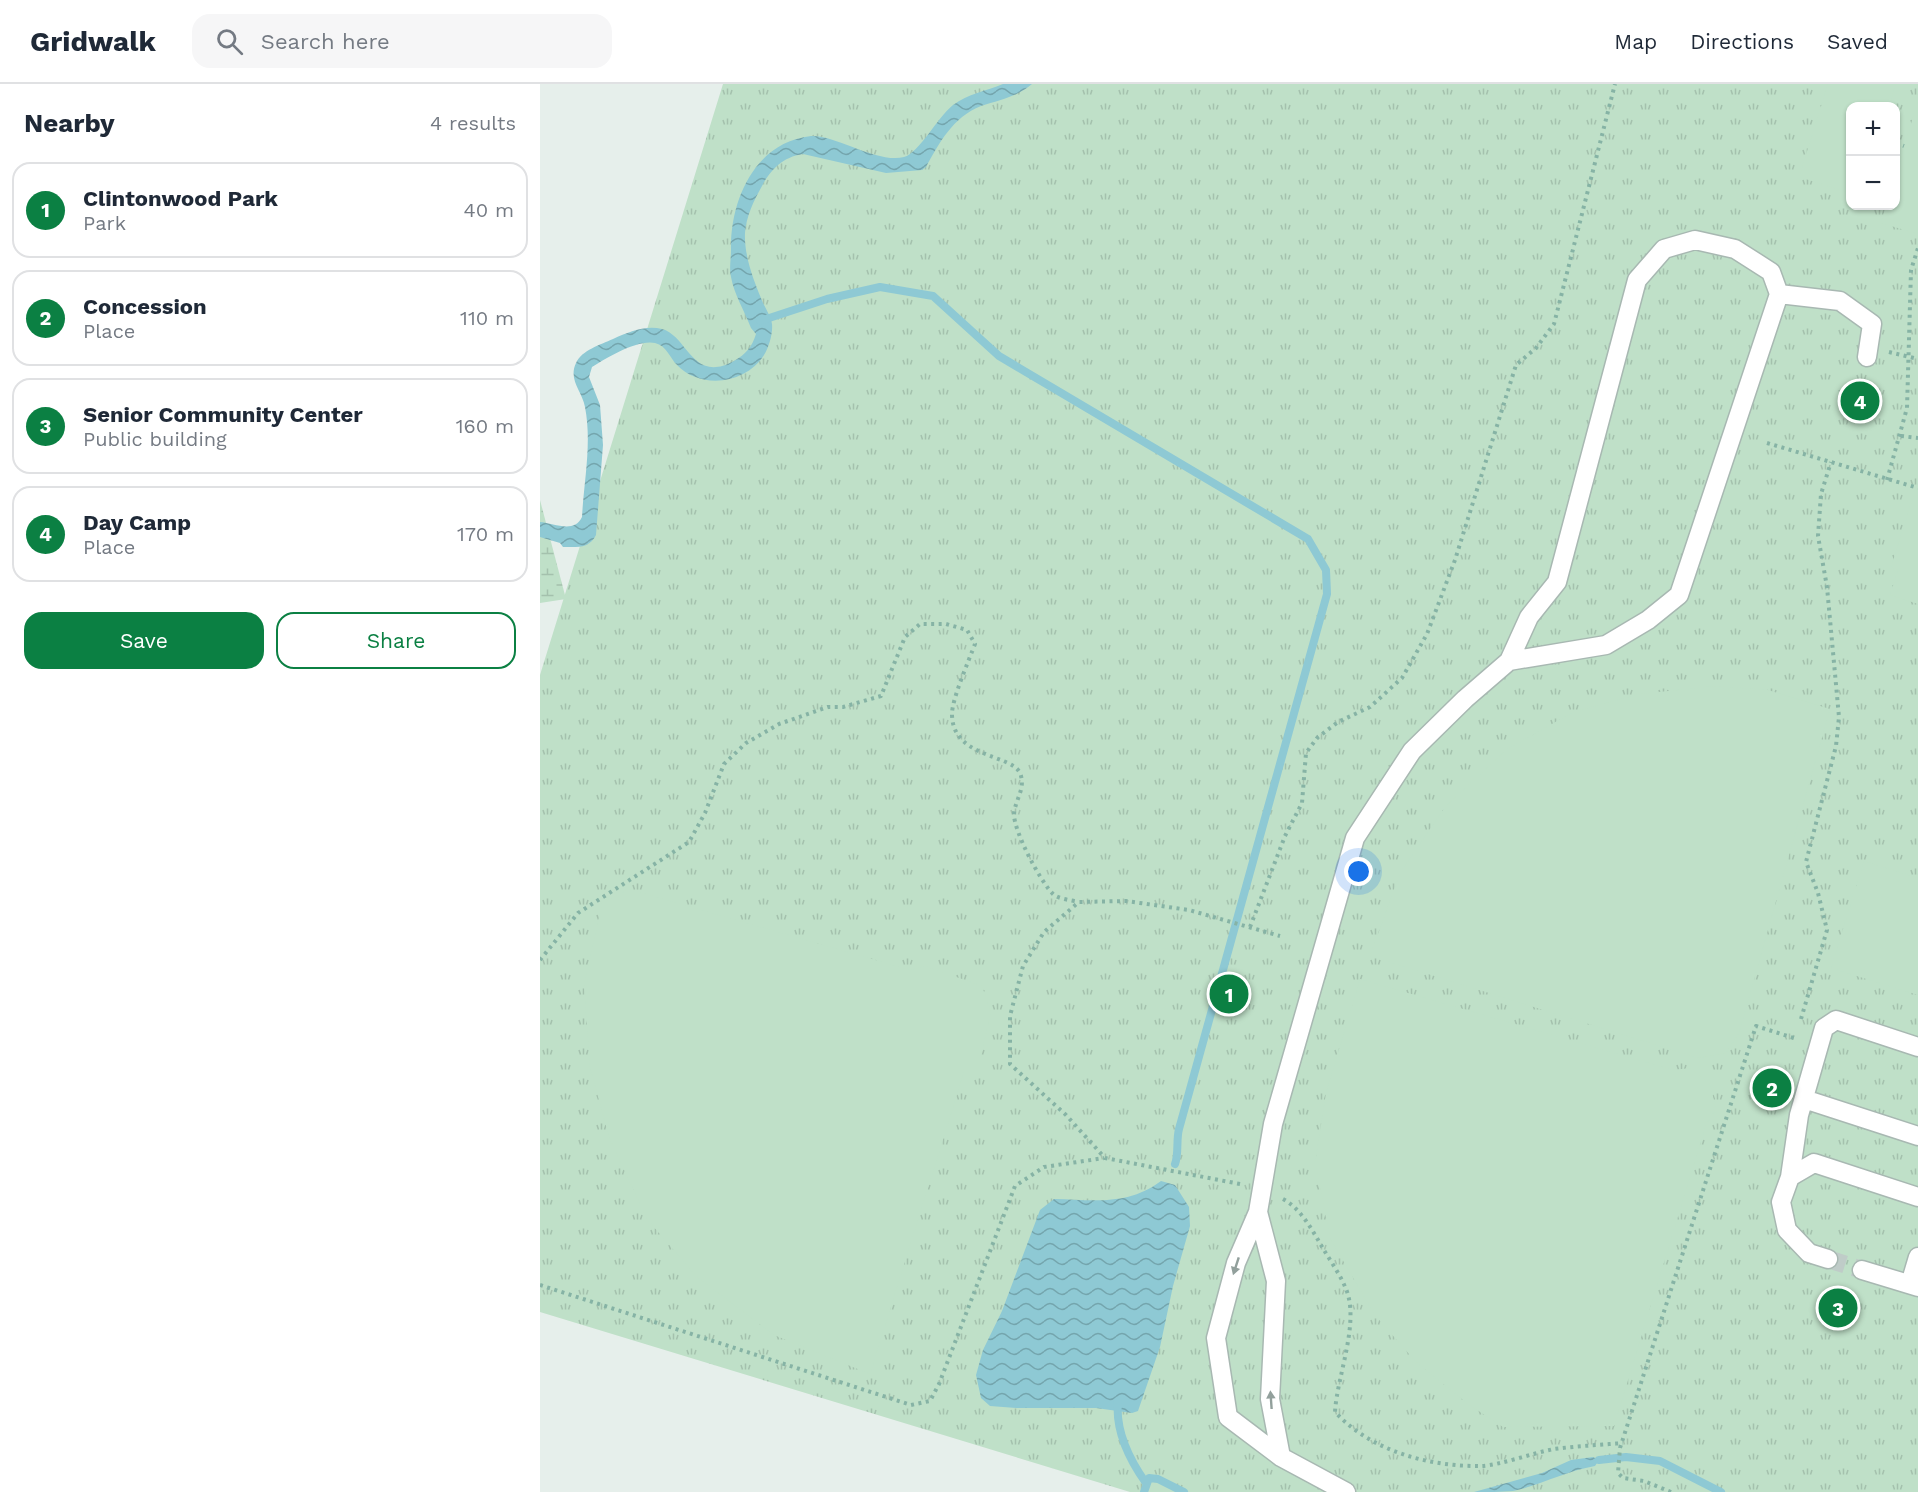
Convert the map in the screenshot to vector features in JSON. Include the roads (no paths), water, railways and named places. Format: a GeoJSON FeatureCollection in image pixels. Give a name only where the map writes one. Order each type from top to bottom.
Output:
{"type":"FeatureCollection","features":[{"type":"Feature","properties":{"kind":"lane"},"geometry":{"type":"LineString","coordinates":[[1346,1492],[1281,1457],[1228,1417],[1216,1338],[1236,1263],[1258,1212],[1273,1124],[1355,838],[1412,752],[1465,699],[1509,661],[1529,617],[1557,582],[1637,279],[1664,249],[1695,240],[1735,249],[1771,272],[1779,294],[1679,595],[1648,620],[1606,645],[1509,661]]}},
{"type":"Feature","properties":{"kind":"lane"},"geometry":{"type":"LineString","coordinates":[[1779,294],[1840,301],[1872,324],[1869,352]]}},
{"type":"Feature","properties":{"kind":"lane"},"geometry":{"type":"LineString","coordinates":[[1828,1259],[1809,1253],[1787,1230],[1781,1202],[1790,1177],[1804,1099],[1824,1028],[1836,1020],[1918,1047]]}},
{"type":"Feature","properties":{"kind":"lane"},"geometry":{"type":"LineString","coordinates":[[1804,1099],[1918,1136]]}},
{"type":"Feature","properties":{"kind":"lane"},"geometry":{"type":"LineString","coordinates":[[1790,1177],[1814,1164],[1918,1197]]}},
{"type":"Feature","properties":{"kind":"lane"},"geometry":{"type":"LineString","coordinates":[[1258,1212],[1276,1281],[1270,1399],[1281,1457]]}},
{"type":"Feature","properties":{"kind":"lane"},"geometry":{"type":"LineString","coordinates":[[1862,1270],[1914,1286],[1918,1257]]}},
{"type":"Feature","properties":{"kind":"water"},"geometry":{"type":"Polygon","coordinates":[[[1003,84],[1032,84],[1014,95],[981,106],[962,117],[948,132],[922,170],[886,173],[803,154],[789,158],[774,169],[753,203],[745,233],[750,269],[772,324],[768,348],[764,355],[746,372],[735,378],[723,380],[698,378],[687,373],[662,347],[655,343],[631,346],[592,367],[589,377],[600,405],[603,445],[596,535],[590,543],[573,547],[563,547],[560,543],[540,537],[540,522],[569,526],[574,525],[582,517],[588,434],[585,407],[576,385],[574,369],[582,355],[625,334],[649,328],[662,329],[671,333],[692,356],[709,367],[720,367],[734,361],[750,346],[756,334],[737,296],[730,274],[732,231],[741,194],[750,176],[761,162],[775,149],[791,141],[811,136],[832,139],[882,156],[904,157],[916,149],[953,105],[971,95],[1003,84]]]}},
{"type":"Feature","properties":{"kind":"water"},"geometry":{"type":"Polygon","coordinates":[[[1161,1181],[1175,1185],[1189,1207],[1190,1226],[1173,1286],[1160,1347],[1138,1411],[1132,1413],[1096,1408],[990,1406],[981,1398],[976,1375],[983,1350],[1002,1311],[1040,1210],[1054,1199],[1110,1200],[1123,1198],[1149,1189],[1161,1181]]]}},
{"type":"Feature","properties":{"kind":"water"},"geometry":{"type":"Polygon","coordinates":[[[1593,1457],[1599,1460],[1595,1466],[1513,1491],[1474,1492],[1542,1473],[1571,1460],[1593,1457]]]}},
{"type":"Feature","properties":{"kind":"waterway"},"geometry":{"type":"LineString","coordinates":[[760,321],[827,299],[880,287],[933,296],[999,356],[1308,539],[1326,570],[1327,594],[1179,1129],[1175,1164]]}},
{"type":"Feature","properties":{"kind":"waterway"},"geometry":{"type":"LineString","coordinates":[[1118,1401],[1119,1423],[1124,1444],[1146,1483]]}},
{"type":"Feature","properties":{"kind":"waterway"},"geometry":{"type":"LineString","coordinates":[[1599,1460],[1626,1457],[1660,1461],[1721,1492]]}},
{"type":"Feature","properties":{"kind":"waterway"},"geometry":{"type":"LineString","coordinates":[[1144,1492],[1149,1478],[1158,1479],[1184,1492]]}},
{"type":"Feature","properties":{"kind":"tunnel"},"geometry":{"type":"LineString","coordinates":[[1828,1259],[1862,1270]]}},
{"type":"Feature","properties":{"kind":"place","name":"Day Camp"},"geometry":{"type":"Point","coordinates":[1860,401]}},
{"type":"Feature","properties":{"kind":"place","name":"Clintonwood Park"},"geometry":{"type":"Point","coordinates":[1229,994]}},
{"type":"Feature","properties":{"kind":"place","name":"Concession"},"geometry":{"type":"Point","coordinates":[1772,1088]}},
{"type":"Feature","properties":{"kind":"place","name":"Senior Community Center"},"geometry":{"type":"Point","coordinates":[1838,1308]}}]}
